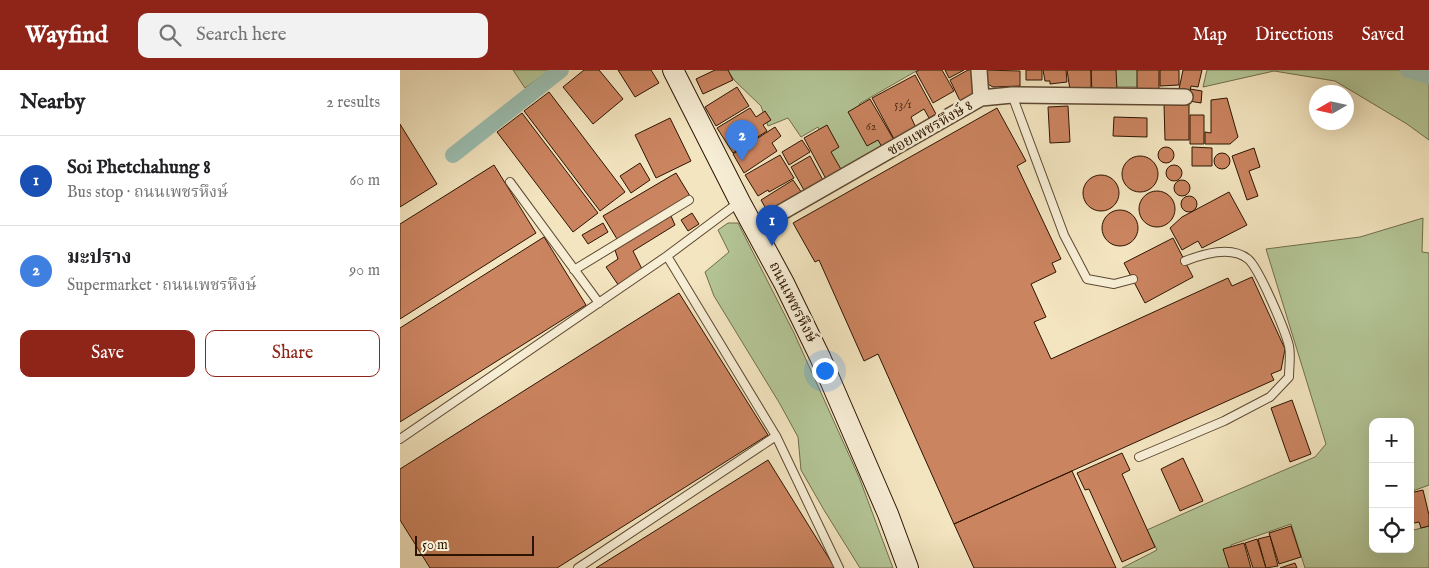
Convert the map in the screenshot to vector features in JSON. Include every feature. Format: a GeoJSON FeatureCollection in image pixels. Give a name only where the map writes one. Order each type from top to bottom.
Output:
{"type":"FeatureCollection","features":[{"type":"Feature","properties":{"kind":"main road","name":"ถนนเพชรหึงษ์"},"geometry":{"type":"LineString","coordinates":[[673,70],[740,202],[784,283],[820,357],[888,514],[908,568]]}},
{"type":"Feature","properties":{"kind":"street"},"geometry":{"type":"LineString","coordinates":[[979,70],[981,98]]}},
{"type":"Feature","properties":{"kind":"street","name":"ซอยเพชรหึงษ์ 8"},"geometry":{"type":"LineString","coordinates":[[754,228],[981,98],[1012,96],[1185,97]]}},
{"type":"Feature","properties":{"kind":"lane"},"geometry":{"type":"LineString","coordinates":[[1012,96],[1064,235],[1087,279],[1114,284],[1133,279]]}},
{"type":"Feature","properties":{"kind":"lane"},"geometry":{"type":"LineString","coordinates":[[510,182],[599,303]]}},
{"type":"Feature","properties":{"kind":"lane"},"geometry":{"type":"LineString","coordinates":[[574,270],[689,200]]}},
{"type":"Feature","properties":{"kind":"lane"},"geometry":{"type":"LineString","coordinates":[[400,439],[667,256],[740,202]]}},
{"type":"Feature","properties":{"kind":"lane"},"geometry":{"type":"LineString","coordinates":[[1138,457],[1224,421],[1270,397],[1289,376],[1290,346],[1266,287],[1248,259],[1230,252],[1204,254],[1185,261]]}},
{"type":"Feature","properties":{"kind":"lane"},"geometry":{"type":"LineString","coordinates":[[667,256],[776,436],[840,568]]}},
{"type":"Feature","properties":{"kind":"lane"},"geometry":{"type":"LineString","coordinates":[[578,568],[776,436]]}},
{"type":"Feature","properties":{"kind":"green space"},"geometry":{"type":"Polygon","coordinates":[[[513,70],[550,70],[525,88],[513,70]]]}},
{"type":"Feature","properties":{"kind":"green space"},"geometry":{"type":"Polygon","coordinates":[[[727,70],[918,70],[859,104],[885,149],[841,175],[818,127],[801,137],[788,118],[768,126],[761,106],[735,81],[727,70]]]}},
{"type":"Feature","properties":{"kind":"green space"},"geometry":{"type":"Polygon","coordinates":[[[1115,70],[1139,70],[1139,87],[1115,87],[1115,70]]]}},
{"type":"Feature","properties":{"kind":"green space"},"geometry":{"type":"Polygon","coordinates":[[[1207,70],[1429,70],[1429,140],[1407,124],[1354,92],[1354,85],[1342,85],[1335,81],[1274,71],[1203,87],[1207,70]]]}},
{"type":"Feature","properties":{"kind":"green space"},"geometry":{"type":"Polygon","coordinates":[[[1423,218],[1422,252],[1429,253],[1429,485],[1414,491],[1414,418],[1369,418],[1369,553],[1414,553],[1414,530],[1429,526],[1429,568],[1305,568],[1291,524],[1231,545],[1235,568],[1122,568],[1157,550],[1147,530],[1315,457],[1326,444],[1266,249],[1360,237],[1423,218]]]}},
{"type":"Feature","properties":{"kind":"green space"},"geometry":{"type":"Polygon","coordinates":[[[728,223],[738,223],[794,333],[859,477],[893,568],[860,568],[801,470],[798,437],[714,296],[705,272],[729,252],[718,230],[728,223]]]}},
{"type":"Feature","properties":{"kind":"building"},"geometry":{"type":"Polygon","coordinates":[[[584,70],[599,70],[623,99],[593,124],[563,87],[584,70]]]}},
{"type":"Feature","properties":{"kind":"building"},"geometry":{"type":"Polygon","coordinates":[[[618,70],[651,70],[659,83],[635,97],[618,70]]]}},
{"type":"Feature","properties":{"kind":"building"},"geometry":{"type":"Polygon","coordinates":[[[715,70],[728,70],[733,80],[703,94],[696,79],[715,70]]]}},
{"type":"Feature","properties":{"kind":"building"},"geometry":{"type":"Polygon","coordinates":[[[919,70],[942,70],[954,91],[933,103],[916,72],[919,70]]]}},
{"type":"Feature","properties":{"kind":"building"},"geometry":{"type":"Polygon","coordinates":[[[945,70],[964,70],[949,78],[945,70]]]}},
{"type":"Feature","properties":{"kind":"building"},"geometry":{"type":"Polygon","coordinates":[[[968,70],[972,70],[975,93],[960,101],[950,80],[968,70]]]}},
{"type":"Feature","properties":{"kind":"building"},"geometry":{"type":"Polygon","coordinates":[[[985,70],[1020,71],[1020,86],[993,87],[986,83],[985,70]]]}},
{"type":"Feature","properties":{"kind":"building"},"geometry":{"type":"Polygon","coordinates":[[[1026,70],[1042,70],[1042,80],[1026,80],[1026,70]]]}},
{"type":"Feature","properties":{"kind":"building"},"geometry":{"type":"Polygon","coordinates":[[[1043,70],[1066,70],[1067,82],[1050,84],[1050,81],[1045,81],[1043,70]]]}},
{"type":"Feature","properties":{"kind":"building"},"geometry":{"type":"Polygon","coordinates":[[[1067,70],[1091,70],[1091,90],[1070,90],[1067,70]]]}},
{"type":"Feature","properties":{"kind":"building"},"geometry":{"type":"Polygon","coordinates":[[[1091,70],[1116,70],[1117,91],[1092,92],[1091,70]]]}},
{"type":"Feature","properties":{"kind":"building"},"geometry":{"type":"Polygon","coordinates":[[[1137,70],[1159,70],[1159,89],[1137,89],[1137,70]]]}},
{"type":"Feature","properties":{"kind":"building"},"geometry":{"type":"Polygon","coordinates":[[[1160,70],[1179,70],[1179,85],[1160,86],[1160,70]]]}},
{"type":"Feature","properties":{"kind":"building"},"geometry":{"type":"Polygon","coordinates":[[[1183,70],[1202,70],[1198,87],[1191,86],[1190,91],[1179,89],[1183,70]]]}},
{"type":"Feature","properties":{"kind":"building"},"geometry":{"type":"Polygon","coordinates":[[[915,75],[936,114],[929,118],[924,109],[911,117],[916,128],[894,139],[872,98],[915,75]]]}},
{"type":"Feature","properties":{"kind":"building"},"geometry":{"type":"Polygon","coordinates":[[[737,87],[749,106],[716,126],[705,107],[737,87]]]}},
{"type":"Feature","properties":{"kind":"building"},"geometry":{"type":"Polygon","coordinates":[[[1190,89],[1202,91],[1201,103],[1189,101],[1190,89]]]}},
{"type":"Feature","properties":{"kind":"building"},"geometry":{"type":"Polygon","coordinates":[[[549,92],[625,192],[600,211],[524,111],[549,92]]]}},
{"type":"Feature","properties":{"kind":"building"},"geometry":{"type":"Polygon","coordinates":[[[1227,98],[1238,137],[1230,144],[1205,144],[1205,132],[1211,133],[1211,100],[1227,98]]]}},
{"type":"Feature","properties":{"kind":"building"},"geometry":{"type":"Polygon","coordinates":[[[870,99],[894,140],[882,147],[878,140],[867,146],[848,112],[870,99]]]}},
{"type":"Feature","properties":{"kind":"building"},"geometry":{"type":"Polygon","coordinates":[[[1164,104],[1189,104],[1189,140],[1165,140],[1164,104]]]}},
{"type":"Feature","properties":{"kind":"building"},"geometry":{"type":"Polygon","coordinates":[[[1068,106],[1070,142],[1050,143],[1048,107],[1068,106]]]}},
{"type":"Feature","properties":{"kind":"building"},"geometry":{"type":"Polygon","coordinates":[[[750,108],[756,117],[765,111],[771,120],[763,125],[767,131],[733,153],[717,128],[750,108]]]}},
{"type":"Feature","properties":{"kind":"building"},"geometry":{"type":"Polygon","coordinates":[[[997,108],[1026,161],[1017,166],[1061,259],[1052,263],[1056,272],[1031,284],[1046,317],[1034,322],[1051,359],[1228,278],[1232,286],[1252,277],[1285,349],[1281,370],[1271,374],[1274,380],[954,524],[878,354],[864,361],[819,260],[815,262],[793,223],[997,108]]]}},
{"type":"Feature","properties":{"kind":"building"},"geometry":{"type":"Polygon","coordinates":[[[522,113],[598,213],[573,232],[497,132],[522,113]]]}},
{"type":"Feature","properties":{"kind":"building"},"geometry":{"type":"Polygon","coordinates":[[[1190,115],[1204,115],[1204,144],[1190,144],[1190,115]]]}},
{"type":"Feature","properties":{"kind":"building"},"geometry":{"type":"Polygon","coordinates":[[[1114,117],[1147,118],[1147,137],[1113,136],[1114,117]]]}},
{"type":"Feature","properties":{"kind":"building"},"geometry":{"type":"Polygon","coordinates":[[[670,118],[691,161],[656,178],[635,135],[670,118]]]}},
{"type":"Feature","properties":{"kind":"building"},"geometry":{"type":"Polygon","coordinates":[[[400,124],[437,184],[400,207],[400,124]]]}},
{"type":"Feature","properties":{"kind":"building"},"geometry":{"type":"Polygon","coordinates":[[[827,125],[839,147],[831,152],[842,171],[826,179],[804,138],[827,125]]]}},
{"type":"Feature","properties":{"kind":"building"},"geometry":{"type":"Polygon","coordinates":[[[775,127],[781,136],[772,143],[777,151],[744,173],[733,154],[775,127]]]}},
{"type":"Feature","properties":{"kind":"building"},"geometry":{"type":"Polygon","coordinates":[[[802,140],[810,152],[789,165],[782,152],[802,140]]]}},
{"type":"Feature","properties":{"kind":"building"},"geometry":{"type":"Polygon","coordinates":[[[1166,147],[1172,149],[1174,155],[1172,161],[1166,163],[1160,161],[1158,155],[1160,149],[1166,147]]]}},
{"type":"Feature","properties":{"kind":"building"},"geometry":{"type":"Polygon","coordinates":[[[1192,147],[1212,148],[1212,166],[1192,166],[1192,147]]]}},
{"type":"Feature","properties":{"kind":"building"},"geometry":{"type":"Polygon","coordinates":[[[1254,148],[1260,167],[1249,171],[1258,196],[1247,200],[1232,156],[1254,148]]]}},
{"type":"Feature","properties":{"kind":"building"},"geometry":{"type":"Polygon","coordinates":[[[1222,153],[1228,155],[1230,161],[1228,167],[1222,169],[1216,167],[1214,161],[1216,155],[1222,153]]]}},
{"type":"Feature","properties":{"kind":"building"},"geometry":{"type":"Polygon","coordinates":[[[780,155],[794,178],[758,196],[745,175],[780,155]]]}},
{"type":"Feature","properties":{"kind":"building"},"geometry":{"type":"Polygon","coordinates":[[[810,156],[824,182],[805,192],[791,167],[810,156]]]}},
{"type":"Feature","properties":{"kind":"building"},"geometry":{"type":"Polygon","coordinates":[[[1140,156],[1147,157],[1153,161],[1157,167],[1157,181],[1153,187],[1147,191],[1140,192],[1133,191],[1127,187],[1123,181],[1122,174],[1123,167],[1127,161],[1133,157],[1140,156]]]}},
{"type":"Feature","properties":{"kind":"building"},"geometry":{"type":"Polygon","coordinates":[[[640,163],[650,180],[631,193],[620,176],[640,163]]]}},
{"type":"Feature","properties":{"kind":"building"},"geometry":{"type":"Polygon","coordinates":[[[494,165],[536,233],[400,319],[400,224],[494,165]]]}},
{"type":"Feature","properties":{"kind":"building"},"geometry":{"type":"Polygon","coordinates":[[[1174,165],[1180,167],[1182,173],[1180,179],[1174,181],[1168,179],[1166,173],[1168,167],[1174,165]]]}},
{"type":"Feature","properties":{"kind":"building"},"geometry":{"type":"Polygon","coordinates":[[[676,173],[690,196],[617,239],[603,216],[676,173]]]}},
{"type":"Feature","properties":{"kind":"building"},"geometry":{"type":"Polygon","coordinates":[[[1101,175],[1108,176],[1114,180],[1118,186],[1118,200],[1114,206],[1108,210],[1101,211],[1094,210],[1088,206],[1084,200],[1083,193],[1084,186],[1088,180],[1094,176],[1101,175]]]}},
{"type":"Feature","properties":{"kind":"building"},"geometry":{"type":"Polygon","coordinates":[[[793,180],[802,193],[769,214],[761,200],[793,180]]]}},
{"type":"Feature","properties":{"kind":"building"},"geometry":{"type":"Polygon","coordinates":[[[1182,180],[1188,182],[1190,188],[1188,194],[1182,196],[1176,194],[1174,188],[1176,182],[1182,180]]]}},
{"type":"Feature","properties":{"kind":"building"},"geometry":{"type":"Polygon","coordinates":[[[1157,191],[1164,192],[1170,196],[1174,202],[1174,216],[1170,222],[1164,226],[1157,227],[1150,226],[1144,222],[1140,216],[1139,209],[1140,202],[1144,196],[1150,192],[1157,191]]]}},
{"type":"Feature","properties":{"kind":"building"},"geometry":{"type":"Polygon","coordinates":[[[1229,192],[1247,225],[1202,248],[1198,241],[1182,250],[1170,228],[1182,217],[1229,192]]]}},
{"type":"Feature","properties":{"kind":"building"},"geometry":{"type":"Polygon","coordinates":[[[1189,196],[1195,198],[1197,204],[1195,210],[1189,212],[1183,210],[1181,204],[1183,198],[1189,196]]]}},
{"type":"Feature","properties":{"kind":"building"},"geometry":{"type":"Polygon","coordinates":[[[1120,210],[1127,211],[1133,215],[1137,221],[1137,235],[1133,241],[1127,245],[1120,246],[1113,245],[1107,241],[1103,235],[1102,228],[1103,221],[1107,215],[1113,211],[1120,210]]]}},
{"type":"Feature","properties":{"kind":"building"},"geometry":{"type":"Polygon","coordinates":[[[692,213],[699,224],[688,231],[681,220],[692,213]]]}},
{"type":"Feature","properties":{"kind":"building"},"geometry":{"type":"Polygon","coordinates":[[[671,216],[675,225],[633,251],[642,269],[619,286],[606,267],[618,259],[615,250],[671,216]]]}},
{"type":"Feature","properties":{"kind":"building"},"geometry":{"type":"Polygon","coordinates":[[[603,223],[608,232],[588,244],[582,235],[603,223]]]}},
{"type":"Feature","properties":{"kind":"building"},"geometry":{"type":"Polygon","coordinates":[[[544,237],[586,305],[400,422],[400,328],[544,237]]]}},
{"type":"Feature","properties":{"kind":"building"},"geometry":{"type":"Polygon","coordinates":[[[1173,238],[1193,277],[1145,303],[1124,263],[1173,238]]]}},
{"type":"Feature","properties":{"kind":"building"},"geometry":{"type":"Polygon","coordinates":[[[679,293],[768,435],[557,568],[430,568],[400,520],[400,469],[679,293]]]}},
{"type":"Feature","properties":{"kind":"building"},"geometry":{"type":"Polygon","coordinates":[[[1292,400],[1311,454],[1290,462],[1271,408],[1292,400]]]}},
{"type":"Feature","properties":{"kind":"building"},"geometry":{"type":"Polygon","coordinates":[[[1122,453],[1130,470],[1122,474],[1155,547],[1122,562],[1089,489],[1085,490],[1077,473],[1122,453]]]}},
{"type":"Feature","properties":{"kind":"building"},"geometry":{"type":"Polygon","coordinates":[[[1183,458],[1203,501],[1180,511],[1161,469],[1183,458]]]}},
{"type":"Feature","properties":{"kind":"building"},"geometry":{"type":"Polygon","coordinates":[[[768,460],[835,568],[596,568],[768,460]]]}},
{"type":"Feature","properties":{"kind":"building"},"geometry":{"type":"Polygon","coordinates":[[[1072,471],[1116,568],[974,568],[954,524],[1072,471]]]}},
{"type":"Feature","properties":{"kind":"building"},"geometry":{"type":"Polygon","coordinates":[[[1423,490],[1429,515],[1429,526],[1421,528],[1419,522],[1414,523],[1414,492],[1423,490]]]}},
{"type":"Feature","properties":{"kind":"building"},"geometry":{"type":"Polygon","coordinates":[[[1291,526],[1301,557],[1279,564],[1269,533],[1291,526]]]}},
{"type":"Feature","properties":{"kind":"building"},"geometry":{"type":"Polygon","coordinates":[[[1270,536],[1278,566],[1266,568],[1258,539],[1270,536]]]}},
{"type":"Feature","properties":{"kind":"building"},"geometry":{"type":"Polygon","coordinates":[[[1257,539],[1266,568],[1253,568],[1245,543],[1257,539]]]}},
{"type":"Feature","properties":{"kind":"building"},"geometry":{"type":"Polygon","coordinates":[[[1244,543],[1251,568],[1229,568],[1223,549],[1244,543]]]}},
{"type":"Feature","properties":{"kind":"building"},"geometry":{"type":"Polygon","coordinates":[[[1295,563],[1297,568],[1280,568],[1295,563]]]}},
{"type":"Feature","properties":{"kind":"waterway"},"geometry":{"type":"LineString","coordinates":[[453,155],[561,70]]}},
{"type":"Feature","properties":{"kind":"waterway"},"geometry":{"type":"LineString","coordinates":[[1408,70],[1429,76]]}},
{"type":"Feature","properties":{"kind":"place","name":"มะปราง"},"geometry":{"type":"Point","coordinates":[742,161]}},
{"type":"Feature","properties":{"kind":"place","name":"Soi Phetchahung 8"},"geometry":{"type":"Point","coordinates":[772,246]}}]}
